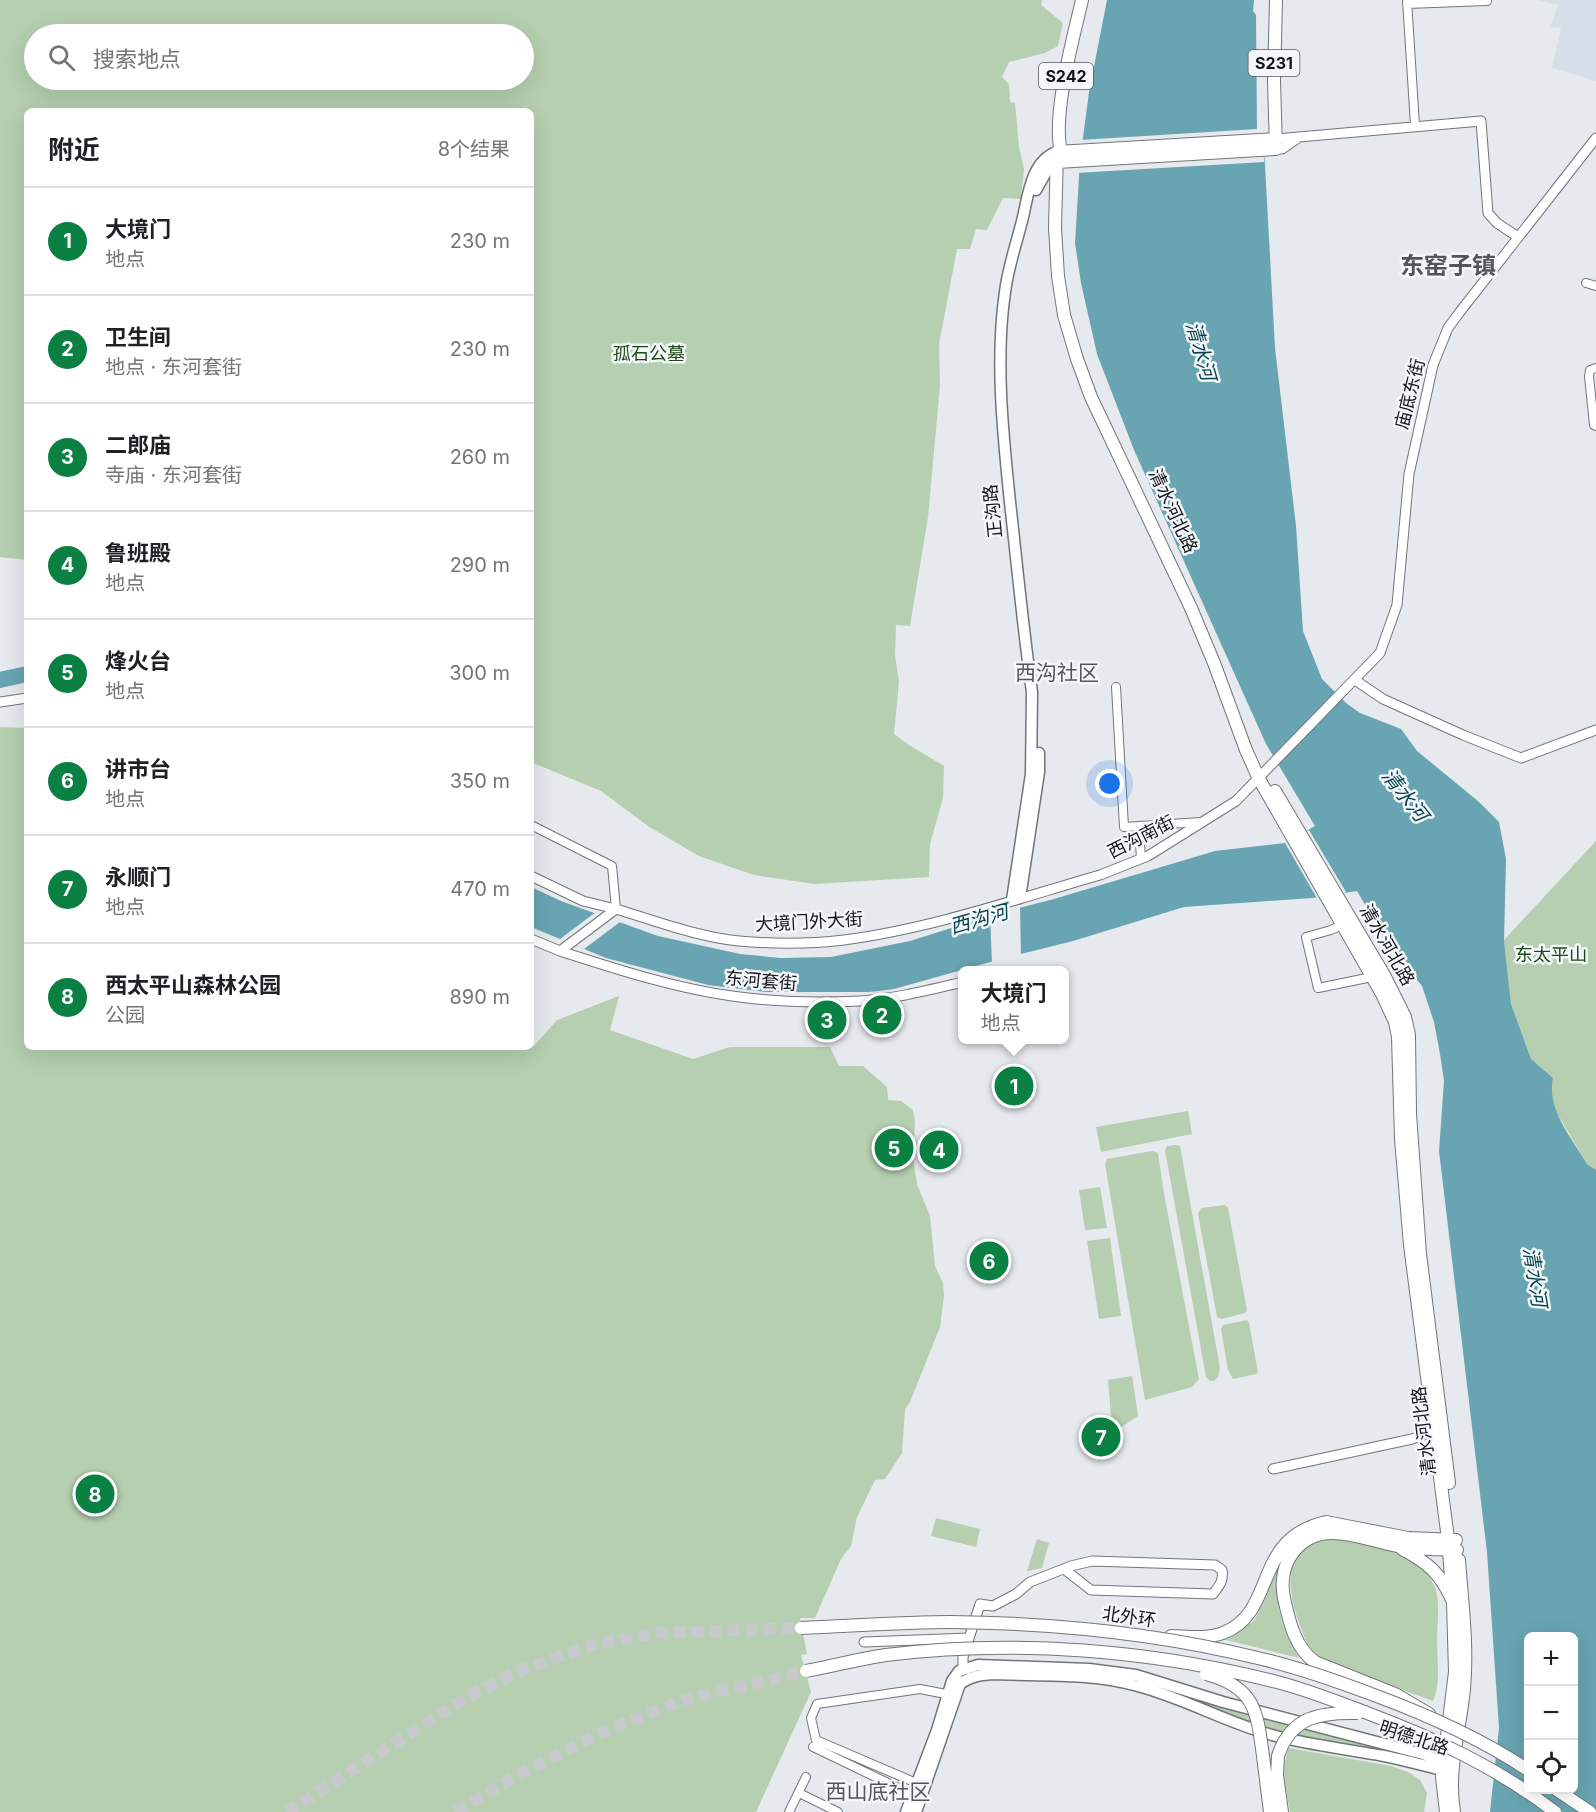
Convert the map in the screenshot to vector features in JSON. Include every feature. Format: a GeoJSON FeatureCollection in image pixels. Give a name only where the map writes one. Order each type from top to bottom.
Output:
{"type":"FeatureCollection","features":[{"type":"Feature","properties":{"kind":"main road","name":"S242"},"geometry":{"type":"LineString","coordinates":[[1061,156],[1058,132],[1066,76],[1082,0]]}},
{"type":"Feature","properties":{"kind":"main road","name":"S231"},"geometry":{"type":"LineString","coordinates":[[1276,0],[1274,81],[1276,138]]}},
{"type":"Feature","properties":{"kind":"main road"},"geometry":{"type":"LineString","coordinates":[[1061,156],[1263,145],[1276,138]]}},
{"type":"Feature","properties":{"kind":"main road","name":"正沟路"},"geometry":{"type":"LineString","coordinates":[[1016,899],[1032,774],[1032,692],[1004,444],[1001,388],[1002,319],[1005,291],[1031,186],[1038,167],[1050,155],[1061,156]]}},
{"type":"Feature","properties":{"kind":"main road","name":"清水河北路"},"geometry":{"type":"LineString","coordinates":[[1061,156],[1055,228],[1058,276],[1064,315],[1091,397],[1191,608],[1246,750],[1334,899],[1399,1002],[1409,1035],[1410,1114],[1420,1254],[1466,1661],[1461,1713],[1441,1786],[1446,1812]]}},
{"type":"Feature","properties":{"kind":"main road","name":"清水河北路"},"geometry":{"type":"LineString","coordinates":[[1334,899],[1342,925],[1395,1022],[1398,1037],[1401,1139],[1410,1245],[1433,1431],[1453,1545],[1455,1672],[1446,1767],[1451,1780],[1454,1812]]}},
{"type":"Feature","properties":{"kind":"main road"},"geometry":{"type":"LineString","coordinates":[[1033,1625],[1103,1627],[1192,1637],[1222,1633],[1239,1624],[1255,1605],[1273,1560],[1286,1543],[1300,1531],[1326,1522],[1453,1545]]}},
{"type":"Feature","properties":{"kind":"main road"},"geometry":{"type":"LineString","coordinates":[[1453,1545],[1399,1546],[1341,1532],[1311,1537],[1296,1548],[1284,1570],[1283,1593],[1291,1625],[1298,1644],[1307,1656],[1324,1666],[1395,1694],[1440,1721],[1497,1749],[1524,1767]]}},
{"type":"Feature","properties":{"kind":"main road"},"geometry":{"type":"LineString","coordinates":[[1399,1546],[1436,1572],[1446,1585],[1454,1602]]}},
{"type":"Feature","properties":{"kind":"main road","name":"北外环"},"geometry":{"type":"LineString","coordinates":[[801,1628],[951,1622],[1033,1625],[1104,1631],[1194,1645],[1262,1659],[1331,1679],[1440,1721]]}},
{"type":"Feature","properties":{"kind":"main road"},"geometry":{"type":"LineString","coordinates":[[1021,1648],[1195,1670],[1219,1677],[1237,1686],[1253,1705],[1258,1722],[1270,1812]]}},
{"type":"Feature","properties":{"kind":"main road","name":"北外环"},"geometry":{"type":"LineString","coordinates":[[806,1671],[884,1656],[940,1650],[1021,1648],[1076,1650],[1136,1656],[1228,1671],[1280,1683],[1412,1729],[1489,1767],[1555,1812]]}},
{"type":"Feature","properties":{"kind":"main road","name":"明德北路"},"geometry":{"type":"LineString","coordinates":[[964,1675],[978,1665],[1089,1669],[1136,1675],[1223,1702],[1423,1754],[1446,1767]]}},
{"type":"Feature","properties":{"kind":"main road"},"geometry":{"type":"LineString","coordinates":[[906,1812],[917,1796],[952,1696],[964,1675]]}},
{"type":"Feature","properties":{"kind":"main road","name":"明德北路"},"geometry":{"type":"LineString","coordinates":[[964,1675],[1084,1677],[1135,1685],[1191,1704],[1255,1730],[1299,1742],[1446,1767]]}},
{"type":"Feature","properties":{"kind":"main road"},"geometry":{"type":"LineString","coordinates":[[1282,1812],[1277,1775],[1278,1756],[1288,1734],[1295,1726],[1312,1717],[1331,1713],[1368,1713]]}},
{"type":"Feature","properties":{"kind":"main road"},"geometry":{"type":"LineString","coordinates":[[1563,1794],[1590,1812]]}},
{"type":"Feature","properties":{"kind":"main road"},"geometry":{"type":"LineString","coordinates":[[916,1812],[917,1796]]}},
{"type":"Feature","properties":{"kind":"street"},"geometry":{"type":"LineString","coordinates":[[1415,125],[1407,2],[1487,1]]}},
{"type":"Feature","properties":{"kind":"street"},"geometry":{"type":"LineString","coordinates":[[1276,138],[1282,149],[1298,138],[1480,120],[1488,213],[1497,223],[1518,237]]}},
{"type":"Feature","properties":{"kind":"street","name":"庙底东街"},"geometry":{"type":"LineString","coordinates":[[1273,763],[1380,653],[1397,605],[1409,474],[1433,365],[1448,328],[1596,138]]}},
{"type":"Feature","properties":{"kind":"street"},"geometry":{"type":"LineString","coordinates":[[1586,283],[1596,286]]}},
{"type":"Feature","properties":{"kind":"street"},"geometry":{"type":"LineString","coordinates":[[1596,368],[1590,370],[1589,376],[1594,425],[1596,426]]}},
{"type":"Feature","properties":{"kind":"street"},"geometry":{"type":"LineString","coordinates":[[1355,680],[1383,699],[1521,758],[1596,730]]}},
{"type":"Feature","properties":{"kind":"street"},"geometry":{"type":"LineString","coordinates":[[1116,687],[1124,827],[1206,822]]}},
{"type":"Feature","properties":{"kind":"street"},"geometry":{"type":"LineString","coordinates":[[0,702],[24,698]]}},
{"type":"Feature","properties":{"kind":"street","name":"西沟南街"},"geometry":{"type":"LineString","coordinates":[[1016,899],[1100,875],[1141,859],[1206,822],[1236,801],[1273,763]]}},
{"type":"Feature","properties":{"kind":"street"},"geometry":{"type":"LineString","coordinates":[[1138,826],[1141,859]]}},
{"type":"Feature","properties":{"kind":"street"},"geometry":{"type":"LineString","coordinates":[[534,827],[612,866],[616,909],[560,951],[534,940]]}},
{"type":"Feature","properties":{"kind":"street","name":"大境门外大街"},"geometry":{"type":"LineString","coordinates":[[534,877],[583,901],[737,941],[790,943],[843,940],[896,931],[1016,899]]}},
{"type":"Feature","properties":{"kind":"street"},"geometry":{"type":"LineString","coordinates":[[1342,925],[1306,937],[1318,988],[1372,977]]}},
{"type":"Feature","properties":{"kind":"street","name":"东河套街"},"geometry":{"type":"LineString","coordinates":[[560,951],[696,990],[763,1000],[794,1002],[861,1000],[958,983]]}},
{"type":"Feature","properties":{"kind":"street"},"geometry":{"type":"LineString","coordinates":[[1273,1469],[1412,1439],[1433,1431]]}},
{"type":"Feature","properties":{"kind":"street"},"geometry":{"type":"LineString","coordinates":[[964,1675],[963,1657],[980,1604],[993,1606],[1016,1594],[1030,1582],[1064,1569],[1092,1562],[1215,1565],[1222,1570],[1223,1577],[1221,1585],[1213,1594],[1092,1590],[1064,1569]]}},
{"type":"Feature","properties":{"kind":"street"},"geometry":{"type":"LineString","coordinates":[[864,1642],[969,1638]]}},
{"type":"Feature","properties":{"kind":"street"},"geometry":{"type":"LineString","coordinates":[[921,1785],[816,1740],[811,1718],[817,1704],[920,1689],[952,1696]]}},
{"type":"Feature","properties":{"kind":"street"},"geometry":{"type":"LineString","coordinates":[[813,1747],[917,1796]]}},
{"type":"Feature","properties":{"kind":"street"},"geometry":{"type":"LineString","coordinates":[[789,1812],[806,1777]]}},
{"type":"Feature","properties":{"kind":"street"},"geometry":{"type":"LineString","coordinates":[[799,1793],[838,1812]]}},
{"type":"Feature","properties":{"kind":"shaded area"},"geometry":{"type":"Polygon","coordinates":[[[1539,0],[1596,0],[1596,81],[1552,68],[1561,28],[1550,27],[1558,5],[1539,0]]]}},
{"type":"Feature","properties":{"kind":"green space","name":"孤石公墓"},"geometry":{"type":"Polygon","coordinates":[[[0,0],[1042,0],[1041,5],[1063,23],[1058,46],[1045,53],[1009,62],[1002,77],[1009,84],[1010,102],[1015,103],[1019,147],[1024,169],[1021,199],[1003,198],[987,230],[976,229],[970,249],[957,249],[939,344],[940,385],[928,517],[910,626],[896,625],[895,655],[899,682],[894,734],[944,766],[943,798],[930,844],[929,877],[814,884],[754,875],[699,856],[648,826],[601,791],[534,763],[534,108],[24,108],[24,560],[0,557],[0,0]]]}},
{"type":"Feature","properties":{"kind":"green space"},"geometry":{"type":"Polygon","coordinates":[[[0,727],[24,728],[24,1050],[534,1050],[534,1046],[557,1020],[619,996],[610,1030],[693,1059],[730,1047],[830,1047],[839,1066],[863,1066],[887,1087],[888,1100],[901,1101],[913,1110],[915,1120],[913,1158],[917,1184],[930,1216],[935,1266],[943,1283],[944,1295],[940,1327],[910,1402],[905,1409],[902,1453],[885,1479],[875,1480],[857,1517],[851,1546],[841,1559],[815,1618],[800,1618],[807,1654],[801,1655],[811,1692],[756,1812],[0,1812],[0,727]]]}},
{"type":"Feature","properties":{"kind":"green space","name":"东太平山"},"geometry":{"type":"Polygon","coordinates":[[[1596,841],[1596,1170],[1587,1164],[1552,1105],[1550,1090],[1553,1078],[1531,1059],[1511,1004],[1504,940],[1596,841]]]}},
{"type":"Feature","properties":{"kind":"green space"},"geometry":{"type":"Polygon","coordinates":[[[1188,1111],[1192,1134],[1101,1152],[1096,1127],[1188,1111]]]}},
{"type":"Feature","properties":{"kind":"green space"},"geometry":{"type":"Polygon","coordinates":[[[1167,1146],[1180,1146],[1220,1368],[1218,1377],[1214,1381],[1206,1377],[1165,1150],[1167,1146]]]}},
{"type":"Feature","properties":{"kind":"green space"},"geometry":{"type":"Polygon","coordinates":[[[1152,1151],[1158,1153],[1199,1379],[1192,1387],[1145,1400],[1105,1164],[1107,1159],[1152,1151]]]}},
{"type":"Feature","properties":{"kind":"green space"},"geometry":{"type":"Polygon","coordinates":[[[1100,1187],[1107,1228],[1085,1230],[1079,1190],[1100,1187]]]}},
{"type":"Feature","properties":{"kind":"green space"},"geometry":{"type":"Polygon","coordinates":[[[1225,1205],[1228,1208],[1247,1310],[1245,1313],[1222,1319],[1217,1317],[1198,1214],[1201,1208],[1225,1205]]]}},
{"type":"Feature","properties":{"kind":"green space"},"geometry":{"type":"Polygon","coordinates":[[[1110,1238],[1121,1316],[1099,1319],[1087,1241],[1110,1238]]]}},
{"type":"Feature","properties":{"kind":"green space"},"geometry":{"type":"Polygon","coordinates":[[[1247,1320],[1258,1372],[1233,1379],[1228,1370],[1221,1329],[1223,1325],[1247,1320]]]}},
{"type":"Feature","properties":{"kind":"green space"},"geometry":{"type":"Polygon","coordinates":[[[1132,1376],[1138,1416],[1120,1428],[1112,1428],[1108,1380],[1132,1376]]]}},
{"type":"Feature","properties":{"kind":"green space"},"geometry":{"type":"Polygon","coordinates":[[[936,1518],[980,1529],[976,1547],[931,1536],[936,1518]]]}},
{"type":"Feature","properties":{"kind":"green space"},"geometry":{"type":"Polygon","coordinates":[[[1037,1539],[1049,1543],[1042,1568],[1027,1571],[1037,1539]]]}},
{"type":"Feature","properties":{"kind":"green space"},"geometry":{"type":"Polygon","coordinates":[[[1330,1539],[1361,1542],[1392,1550],[1419,1565],[1429,1576],[1436,1590],[1438,1608],[1438,1680],[1433,1701],[1331,1664],[1318,1656],[1308,1644],[1291,1593],[1292,1569],[1296,1558],[1304,1550],[1315,1543],[1330,1539]]]}},
{"type":"Feature","properties":{"kind":"green space"},"geometry":{"type":"Polygon","coordinates":[[[1278,1564],[1277,1590],[1280,1613],[1287,1635],[1299,1658],[1226,1640],[1254,1621],[1264,1602],[1278,1564]]]}},
{"type":"Feature","properties":{"kind":"green space"},"geometry":{"type":"Polygon","coordinates":[[[1196,1700],[1371,1747],[1371,1749],[1273,1731],[1196,1700]]]}},
{"type":"Feature","properties":{"kind":"green space"},"geometry":{"type":"Polygon","coordinates":[[[1289,1748],[1391,1766],[1408,1772],[1420,1780],[1427,1793],[1424,1812],[1290,1812],[1284,1772],[1289,1748]]]}},
{"type":"Feature","properties":{"kind":"water","name":"清水河"},"geometry":{"type":"Polygon","coordinates":[[[1107,0],[1254,0],[1257,129],[1263,129],[1275,348],[1296,526],[1303,631],[1322,679],[1346,703],[1360,713],[1401,729],[1417,751],[1479,802],[1499,822],[1506,859],[1504,940],[1511,1004],[1531,1059],[1553,1078],[1553,1101],[1562,1123],[1587,1164],[1596,1170],[1596,1812],[1490,1812],[1499,1728],[1487,1552],[1439,1151],[1444,1081],[1434,1022],[1422,986],[1386,941],[1357,891],[1312,898],[1184,907],[1073,941],[976,966],[958,966],[958,971],[894,989],[869,992],[766,992],[708,985],[606,958],[534,928],[534,888],[561,901],[658,936],[740,954],[781,958],[831,957],[910,941],[1215,851],[1285,843],[1315,826],[1266,744],[1134,450],[1097,354],[1081,283],[1075,243],[1080,161],[1089,92],[1107,0]]]}},
{"type":"Feature","properties":{"kind":"pier"},"geometry":{"type":"Polygon","coordinates":[[[1263,129],[1264,162],[1076,173],[1080,140],[1263,129]]]}},
{"type":"Feature","properties":{"kind":"pier"},"geometry":{"type":"Polygon","coordinates":[[[1309,830],[1346,892],[1337,897],[1318,900],[1285,843],[1309,830]]]}},
{"type":"Feature","properties":{"kind":"pier"},"geometry":{"type":"Polygon","coordinates":[[[1020,905],[1021,956],[992,964],[990,913],[1020,905]]]}},
{"type":"Feature","properties":{"kind":"pier"},"geometry":{"type":"Polygon","coordinates":[[[596,912],[620,922],[584,949],[560,939],[596,912]]]}},
{"type":"Feature","properties":{"kind":"waterway","name":"西沟河"},"geometry":{"type":"LineString","coordinates":[[0,680],[24,675]]}},
{"type":"Feature","properties":{"kind":"tunnel"},"geometry":{"type":"LineString","coordinates":[[287,1812],[469,1696],[521,1670],[592,1645],[658,1633],[801,1628]]}},
{"type":"Feature","properties":{"kind":"tunnel"},"geometry":{"type":"LineString","coordinates":[[456,1812],[509,1780],[600,1733],[684,1700],[806,1671]]}},
{"type":"Feature","properties":{"kind":"place","name":"卫生间"},"geometry":{"type":"Point","coordinates":[882,1015]}},
{"type":"Feature","properties":{"kind":"place","name":"二郎庙"},"geometry":{"type":"Point","coordinates":[827,1020]}},
{"type":"Feature","properties":{"kind":"place","name":"大境门"},"geometry":{"type":"Point","coordinates":[1014,1086]}},
{"type":"Feature","properties":{"kind":"place","name":"烽火台"},"geometry":{"type":"Point","coordinates":[894,1148]}},
{"type":"Feature","properties":{"kind":"place","name":"鲁班殿"},"geometry":{"type":"Point","coordinates":[939,1150]}},
{"type":"Feature","properties":{"kind":"place","name":"讲市台"},"geometry":{"type":"Point","coordinates":[989,1261]}},
{"type":"Feature","properties":{"kind":"place","name":"永顺门"},"geometry":{"type":"Point","coordinates":[1101,1437]}},
{"type":"Feature","properties":{"kind":"place","name":"西太平山森林公园"},"geometry":{"type":"Point","coordinates":[95,1494]}},
{"type":"Feature","properties":{"kind":"district","name":"东窑子镇"},"geometry":{"type":"Point","coordinates":[1448,266]}},
{"type":"Feature","properties":{"kind":"district","name":"西沟社区"},"geometry":{"type":"Point","coordinates":[1057,673]}},
{"type":"Feature","properties":{"kind":"district","name":"西山底社区"},"geometry":{"type":"Point","coordinates":[878,1792]}}]}
